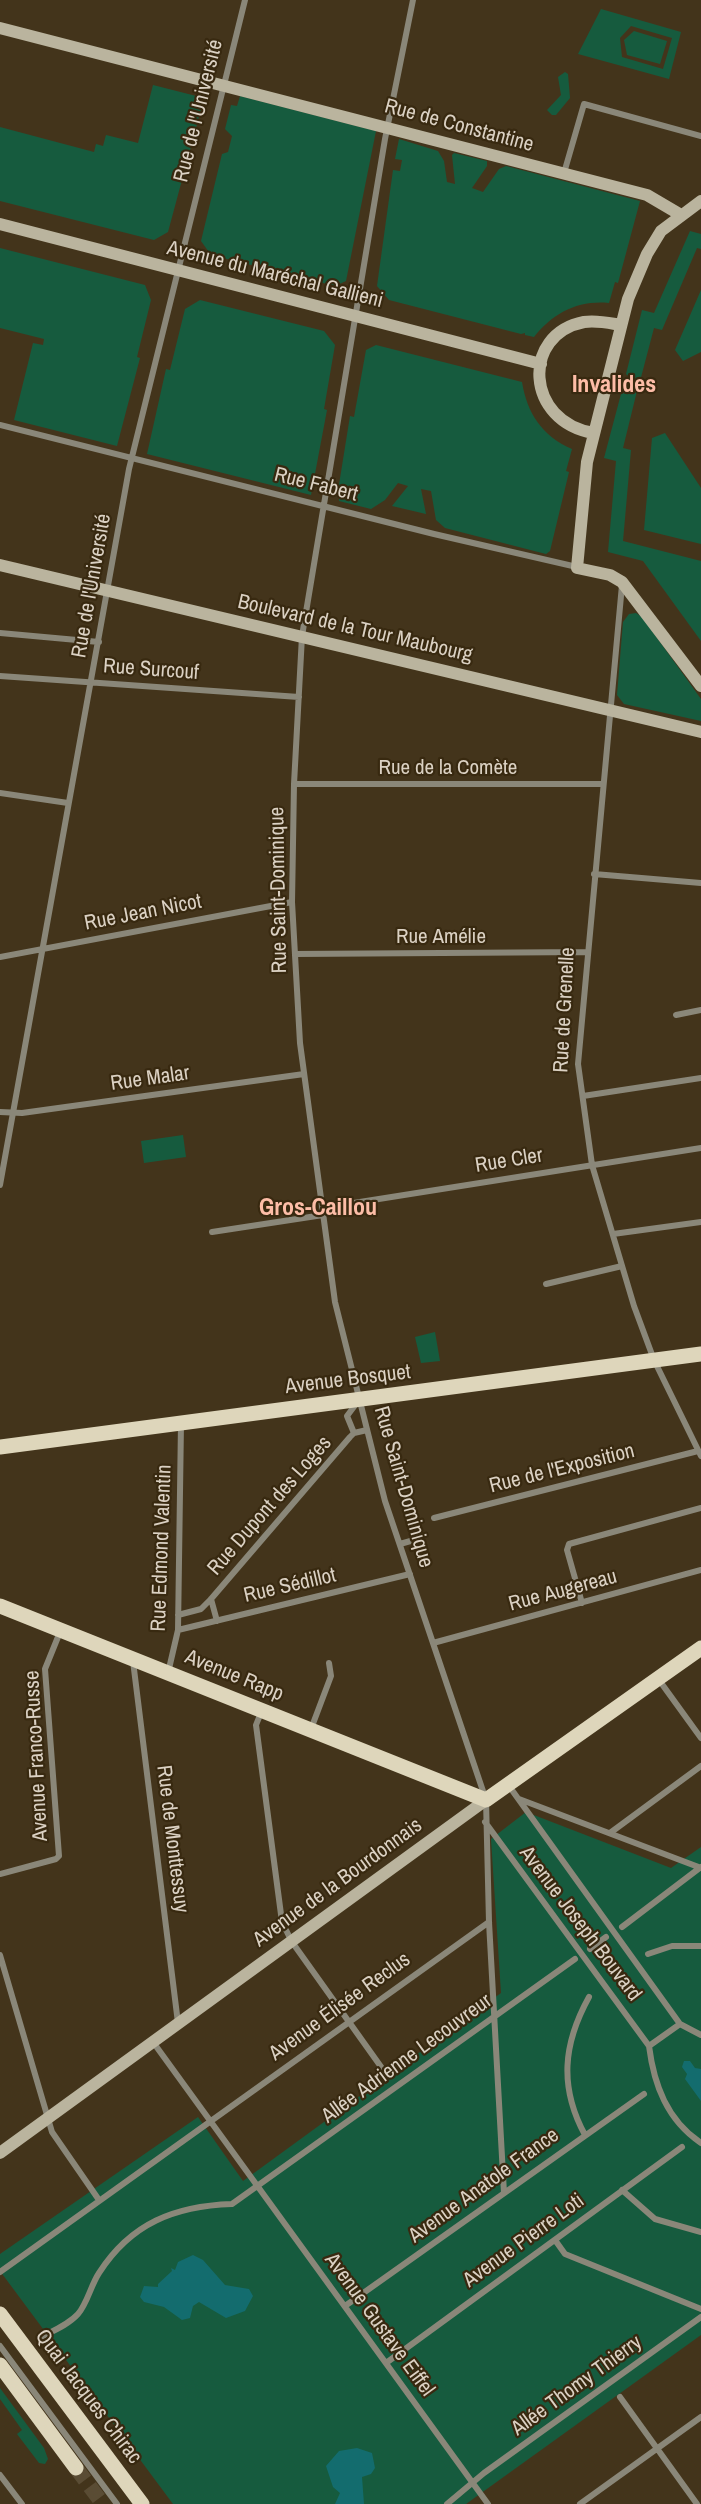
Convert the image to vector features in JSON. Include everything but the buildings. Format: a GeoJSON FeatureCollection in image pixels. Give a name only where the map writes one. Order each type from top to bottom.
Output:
{"type":"FeatureCollection","features":[{"type":"Feature","properties":{"kind":"main road","name":"Rue de Constantine"},"geometry":{"type":"LineString","coordinates":[[0,28],[646,195],[681,215]]}},
{"type":"Feature","properties":{"kind":"main road"},"geometry":{"type":"LineString","coordinates":[[577,568],[587,462],[621,325],[636,277],[661,231],[701,201]]}},
{"type":"Feature","properties":{"kind":"main road","name":"Avenue du Maréchal Gallieni"},"geometry":{"type":"LineString","coordinates":[[0,224],[541,364]]}},
{"type":"Feature","properties":{"kind":"main road"},"geometry":{"type":"LineString","coordinates":[[594,433],[569,426],[550,410],[541,392],[541,364],[552,341],[572,326],[595,321],[621,325]]}},
{"type":"Feature","properties":{"kind":"main road","name":"Boulevard de la Tour Maubourg"},"geometry":{"type":"LineString","coordinates":[[0,565],[701,732]]}},
{"type":"Feature","properties":{"kind":"main road","name":"Rue Fabert"},"geometry":{"type":"LineString","coordinates":[[577,568],[610,575],[622,582]]}},
{"type":"Feature","properties":{"kind":"main road"},"geometry":{"type":"LineString","coordinates":[[622,582],[701,686]]}},
{"type":"Feature","properties":{"kind":"main road","name":"Avenue Bosquet"},"geometry":{"type":"LineString","coordinates":[[0,1447],[701,1354]]}},
{"type":"Feature","properties":{"kind":"main road","name":"Avenue Rapp"},"geometry":{"type":"LineString","coordinates":[[0,1606],[486,1800]]}},
{"type":"Feature","properties":{"kind":"main road","name":"Avenue de la Bourdonnais"},"geometry":{"type":"LineString","coordinates":[[0,2153],[486,1800],[701,1648]]}},
{"type":"Feature","properties":{"kind":"main road","name":"Quai Jacques Chirac"},"geometry":{"type":"LineString","coordinates":[[0,2314],[142,2504]]}},
{"type":"Feature","properties":{"kind":"main road"},"geometry":{"type":"LineString","coordinates":[[0,2365],[76,2468]]}},
{"type":"Feature","properties":{"kind":"street","name":"Rue de l'Université"},"geometry":{"type":"LineString","coordinates":[[0,1185],[132,458],[176,269],[245,0]]}},
{"type":"Feature","properties":{"kind":"street","name":"Rue Saint-Dominique"},"geometry":{"type":"LineString","coordinates":[[413,0],[387,128],[302,636],[294,784],[292,902],[304,1074],[334,1302],[385,1501],[486,1800]]}},
{"type":"Feature","properties":{"kind":"street"},"geometry":{"type":"LineString","coordinates":[[564,173],[584,104],[701,136]]}},
{"type":"Feature","properties":{"kind":"street","name":"Rue Fabert"},"geometry":{"type":"LineString","coordinates":[[0,425],[323,507],[577,568]]}},
{"type":"Feature","properties":{"kind":"street","name":"Rue de Grenelle"},"geometry":{"type":"LineString","coordinates":[[622,582],[608,710],[578,1064],[592,1165],[622,1266],[654,1360],[700,1454]]}},
{"type":"Feature","properties":{"kind":"street"},"geometry":{"type":"LineString","coordinates":[[0,633],[99,642]]}},
{"type":"Feature","properties":{"kind":"street","name":"Rue Surcouf"},"geometry":{"type":"LineString","coordinates":[[0,676],[299,697]]}},
{"type":"Feature","properties":{"kind":"street","name":"Rue de la Comète"},"geometry":{"type":"LineString","coordinates":[[294,784],[602,784]]}},
{"type":"Feature","properties":{"kind":"street"},"geometry":{"type":"LineString","coordinates":[[0,793],[68,803]]}},
{"type":"Feature","properties":{"kind":"street"},"geometry":{"type":"LineString","coordinates":[[594,874],[701,883]]}},
{"type":"Feature","properties":{"kind":"street","name":"Rue Jean Nicot"},"geometry":{"type":"LineString","coordinates":[[0,957],[292,902]]}},
{"type":"Feature","properties":{"kind":"street","name":"Rue Amélie"},"geometry":{"type":"LineString","coordinates":[[295,954],[588,952]]}},
{"type":"Feature","properties":{"kind":"street"},"geometry":{"type":"LineString","coordinates":[[676,1015],[701,1010]]}},
{"type":"Feature","properties":{"kind":"street","name":"Rue Malar"},"geometry":{"type":"LineString","coordinates":[[0,1112],[13,1113],[304,1074]]}},
{"type":"Feature","properties":{"kind":"street"},"geometry":{"type":"LineString","coordinates":[[583,1096],[701,1078]]}},
{"type":"Feature","properties":{"kind":"street","name":"Rue Cler"},"geometry":{"type":"LineString","coordinates":[[212,1232],[323,1211],[701,1148]]}},
{"type":"Feature","properties":{"kind":"street"},"geometry":{"type":"LineString","coordinates":[[613,1234],[701,1221]]}},
{"type":"Feature","properties":{"kind":"street"},"geometry":{"type":"LineString","coordinates":[[546,1284],[622,1266]]}},
{"type":"Feature","properties":{"kind":"street","name":"Rue Dupont des Loges"},"geometry":{"type":"LineString","coordinates":[[354,1433],[347,1416],[360,1399]]}},
{"type":"Feature","properties":{"kind":"street","name":"Rue Edmond Valentin"},"geometry":{"type":"LineString","coordinates":[[168,1673],[178,1630],[181,1423]]}},
{"type":"Feature","properties":{"kind":"street","name":"Rue Dupont des Loges"},"geometry":{"type":"LineString","coordinates":[[211,1599],[354,1433],[367,1430]]}},
{"type":"Feature","properties":{"kind":"street","name":"Rue de l'Exposition"},"geometry":{"type":"LineString","coordinates":[[434,1518],[700,1454]]}},
{"type":"Feature","properties":{"kind":"street"},"geometry":{"type":"LineString","coordinates":[[582,1603],[567,1550],[569,1544],[701,1508]]}},
{"type":"Feature","properties":{"kind":"street"},"geometry":{"type":"LineString","coordinates":[[400,1544],[421,1538],[417,1523]]}},
{"type":"Feature","properties":{"kind":"street","name":"Rue Augereau"},"geometry":{"type":"LineString","coordinates":[[433,1643],[701,1570]]}},
{"type":"Feature","properties":{"kind":"street","name":"Rue Sédillot"},"geometry":{"type":"LineString","coordinates":[[178,1630],[410,1574]]}},
{"type":"Feature","properties":{"kind":"street"},"geometry":{"type":"LineString","coordinates":[[178,1615],[201,1609],[211,1599],[217,1621]]}},
{"type":"Feature","properties":{"kind":"street","name":"Avenue Franco-Russe"},"geometry":{"type":"LineString","coordinates":[[0,1874],[56,1859],[59,1856],[45,1669],[61,1630]]}},
{"type":"Feature","properties":{"kind":"street","name":"Rue de Monttessuy"},"geometry":{"type":"LineString","coordinates":[[133,1659],[178,2024]]}},
{"type":"Feature","properties":{"kind":"street"},"geometry":{"type":"LineString","coordinates":[[310,1729],[331,1676],[329,1663]]}},
{"type":"Feature","properties":{"kind":"street"},"geometry":{"type":"LineString","coordinates":[[659,1679],[701,1738]]}},
{"type":"Feature","properties":{"kind":"street"},"geometry":{"type":"LineString","coordinates":[[262,1710],[256,1725],[282,1922],[292,1942],[384,2071]]}},
{"type":"Feature","properties":{"kind":"street"},"geometry":{"type":"LineString","coordinates":[[610,1833],[701,1766]]}},
{"type":"Feature","properties":{"kind":"street","name":"Avenue Joseph Bouvard"},"geometry":{"type":"LineString","coordinates":[[508,1785],[680,2025]]}},
{"type":"Feature","properties":{"kind":"street"},"geometry":{"type":"LineString","coordinates":[[519,1799],[701,1867]]}},
{"type":"Feature","properties":{"kind":"street"},"geometry":{"type":"LineString","coordinates":[[486,1800],[484,1822],[504,2193]]}},
{"type":"Feature","properties":{"kind":"street","name":"Avenue Joseph Bouvard"},"geometry":{"type":"LineString","coordinates":[[484,1822],[649,2046]]}},
{"type":"Feature","properties":{"kind":"street"},"geometry":{"type":"LineString","coordinates":[[622,1927],[701,1867]]}},
{"type":"Feature","properties":{"kind":"street","name":"Avenue Élisée Reclus"},"geometry":{"type":"LineString","coordinates":[[0,2271],[489,1922]]}},
{"type":"Feature","properties":{"kind":"street"},"geometry":{"type":"LineString","coordinates":[[590,1949],[606,1937]]}},
{"type":"Feature","properties":{"kind":"street"},"geometry":{"type":"LineString","coordinates":[[648,1954],[672,1946],[701,1946]]}},
{"type":"Feature","properties":{"kind":"street"},"geometry":{"type":"LineString","coordinates":[[0,1955],[52,2132],[99,2200]]}},
{"type":"Feature","properties":{"kind":"street","name":"Allée Adrienne Lecouvreur"},"geometry":{"type":"LineString","coordinates":[[43,2336],[80,2313],[90,2288],[109,2258],[138,2232],[159,2218],[177,2210],[232,2204],[259,2187],[575,1959]]}},
{"type":"Feature","properties":{"kind":"street"},"geometry":{"type":"LineString","coordinates":[[585,2135],[570,2101],[567,2073],[572,2034],[589,1997]]}},
{"type":"Feature","properties":{"kind":"street"},"geometry":{"type":"LineString","coordinates":[[701,2035],[680,2025],[649,2046],[653,2074],[661,2097],[683,2129],[701,2143]]}},
{"type":"Feature","properties":{"kind":"street","name":"Avenue Gustave Eiffel"},"geometry":{"type":"LineString","coordinates":[[153,2042],[212,2120],[488,2504]]}},
{"type":"Feature","properties":{"kind":"street","name":"Avenue Anatole France"},"geometry":{"type":"LineString","coordinates":[[345,2306],[644,2094]]}},
{"type":"Feature","properties":{"kind":"street","name":"Avenue Pierre Loti"},"geometry":{"type":"LineString","coordinates":[[386,2363],[682,2147]]}},
{"type":"Feature","properties":{"kind":"street"},"geometry":{"type":"LineString","coordinates":[[622,2190],[655,2219],[701,2232]]}},
{"type":"Feature","properties":{"kind":"street"},"geometry":{"type":"LineString","coordinates":[[555,2240],[565,2254],[701,2309]]}},
{"type":"Feature","properties":{"kind":"street","name":"Allée Thomy Thierry"},"geometry":{"type":"LineString","coordinates":[[447,2504],[472,2482],[701,2317]]}},
{"type":"Feature","properties":{"kind":"street","name":"Quai Jacques Chirac"},"geometry":{"type":"LineString","coordinates":[[0,2346],[117,2504]]}},
{"type":"Feature","properties":{"kind":"street"},"geometry":{"type":"LineString","coordinates":[[620,2397],[697,2504]]}},
{"type":"Feature","properties":{"kind":"street"},"geometry":{"type":"LineString","coordinates":[[580,2504],[701,2417]]}},
{"type":"Feature","properties":{"kind":"street"},"geometry":{"type":"LineString","coordinates":[[0,2475],[22,2504]]}},
{"type":"Feature","properties":{"kind":"green space"},"geometry":{"type":"Polygon","coordinates":[[[601,9],[681,32],[669,79],[578,54],[601,9]],[[631,26],[620,38],[622,57],[663,69],[672,38],[631,26]]]}},
{"type":"Feature","properties":{"kind":"green space"},"geometry":{"type":"Polygon","coordinates":[[[634,31],[667,41],[660,64],[627,55],[624,40],[634,31]]]}},
{"type":"Feature","properties":{"kind":"green space"},"geometry":{"type":"Polygon","coordinates":[[[565,72],[568,74],[570,98],[556,115],[552,115],[547,110],[561,95],[558,77],[565,72]]]}},
{"type":"Feature","properties":{"kind":"green space"},"geometry":{"type":"Polygon","coordinates":[[[153,85],[204,98],[168,232],[154,240],[0,201],[0,127],[94,152],[96,144],[103,146],[106,135],[138,143],[153,85]]]}},
{"type":"Feature","properties":{"kind":"green space"},"geometry":{"type":"Polygon","coordinates":[[[240,96],[376,131],[346,281],[335,286],[211,255],[201,241],[222,154],[228,152],[232,136],[225,129],[231,105],[237,106],[240,96]]]}},
{"type":"Feature","properties":{"kind":"green space"},"geometry":{"type":"Polygon","coordinates":[[[399,139],[438,151],[444,161],[447,182],[455,184],[452,155],[454,153],[487,161],[487,166],[472,188],[483,192],[499,169],[506,166],[640,201],[618,283],[615,282],[609,303],[587,304],[567,310],[549,321],[534,337],[389,300],[377,286],[393,170],[400,171],[402,160],[395,159],[399,139]]]}},
{"type":"Feature","properties":{"kind":"green space"},"geometry":{"type":"Polygon","coordinates":[[[690,231],[701,234],[701,249],[697,248],[662,330],[654,328],[639,385],[626,374],[642,310],[654,313],[690,231]]]}},
{"type":"Feature","properties":{"kind":"green space"},"geometry":{"type":"Polygon","coordinates":[[[0,248],[145,285],[151,300],[137,357],[140,358],[117,446],[14,420],[33,343],[43,345],[44,339],[0,328],[0,248]]]}},
{"type":"Feature","properties":{"kind":"green space"},"geometry":{"type":"Polygon","coordinates":[[[701,290],[701,352],[683,361],[675,350],[701,290]]]}},
{"type":"Feature","properties":{"kind":"green space"},"geometry":{"type":"Polygon","coordinates":[[[200,300],[324,331],[335,345],[324,409],[327,410],[311,495],[147,454],[166,369],[170,370],[185,309],[200,300]]]}},
{"type":"Feature","properties":{"kind":"green space"},"geometry":{"type":"Polygon","coordinates":[[[376,345],[522,382],[528,404],[538,422],[552,437],[572,449],[566,471],[569,472],[550,551],[546,554],[445,528],[436,520],[431,491],[421,489],[426,514],[392,506],[408,486],[398,483],[385,500],[371,509],[339,501],[337,497],[350,416],[354,417],[366,350],[376,345]]]}},
{"type":"Feature","properties":{"kind":"green space"},"geometry":{"type":"Polygon","coordinates":[[[632,390],[637,391],[623,448],[631,450],[623,541],[701,561],[701,641],[643,561],[608,552],[616,461],[604,458],[621,394],[632,390]]]}},
{"type":"Feature","properties":{"kind":"green space"},"geometry":{"type":"Polygon","coordinates":[[[665,433],[701,488],[701,544],[644,530],[652,438],[665,433]]]}},
{"type":"Feature","properties":{"kind":"green space"},"geometry":{"type":"Polygon","coordinates":[[[636,613],[642,617],[701,699],[701,721],[624,704],[617,695],[623,622],[629,614],[636,613]]]}},
{"type":"Feature","properties":{"kind":"green space"},"geometry":{"type":"Polygon","coordinates":[[[183,1135],[186,1157],[144,1163],[141,1141],[183,1135]]]}},
{"type":"Feature","properties":{"kind":"green space"},"geometry":{"type":"Polygon","coordinates":[[[435,1332],[440,1361],[421,1363],[415,1337],[435,1332]]]}},
{"type":"Feature","properties":{"kind":"green space"},"geometry":{"type":"Polygon","coordinates":[[[526,1812],[671,1868],[701,1847],[701,2335],[466,2504],[173,2504],[0,2271],[0,2254],[198,2117],[243,2181],[501,1993],[491,1839],[526,1812]]]}},
{"type":"Feature","properties":{"kind":"green space"},"geometry":{"type":"Polygon","coordinates":[[[0,2388],[44,2448],[48,2459],[45,2464],[39,2463],[17,2434],[22,2430],[0,2399],[0,2388]]]}},
{"type":"Feature","properties":{"kind":"water"},"geometry":{"type":"Polygon","coordinates":[[[684,2061],[690,2061],[695,2068],[701,2069],[701,2101],[685,2079],[687,2074],[682,2067],[684,2061]]]}},
{"type":"Feature","properties":{"kind":"water"},"geometry":{"type":"Polygon","coordinates":[[[193,2255],[203,2260],[225,2285],[249,2289],[253,2296],[245,2311],[226,2318],[199,2302],[193,2306],[190,2318],[182,2320],[164,2307],[144,2302],[140,2297],[144,2286],[158,2287],[158,2284],[172,2271],[171,2268],[175,2270],[178,2262],[193,2255]]]}},
{"type":"Feature","properties":{"kind":"water"},"geometry":{"type":"Polygon","coordinates":[[[357,2448],[372,2453],[375,2468],[371,2474],[362,2477],[364,2504],[335,2504],[340,2493],[333,2487],[326,2466],[339,2451],[357,2448]]]}},
{"type":"Feature","properties":{"kind":"tunnel"},"geometry":{"type":"LineString","coordinates":[[76,2468],[103,2504]]}},
{"type":"Feature","properties":{"kind":"district","name":"Invalides"},"geometry":{"type":"Point","coordinates":[614,386]}},
{"type":"Feature","properties":{"kind":"district","name":"Gros-Caillou"},"geometry":{"type":"Point","coordinates":[318,1209]}}]}
